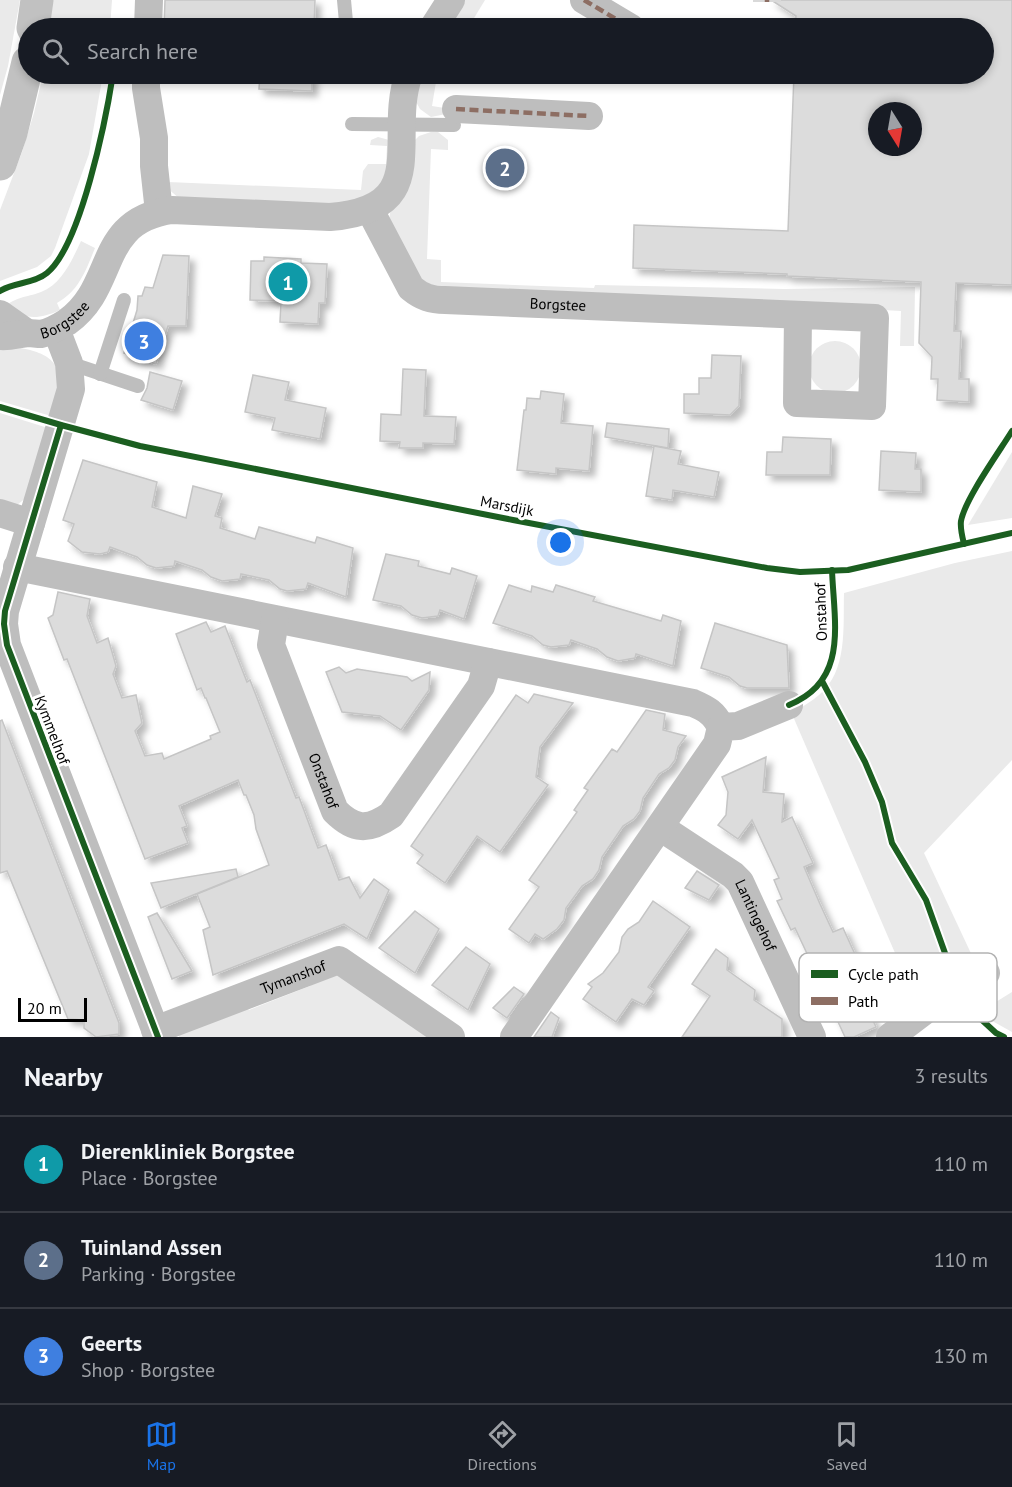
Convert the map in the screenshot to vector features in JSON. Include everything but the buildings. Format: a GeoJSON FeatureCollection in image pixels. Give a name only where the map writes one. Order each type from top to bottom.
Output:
{"type":"FeatureCollection","features":[{"type":"Feature","properties":{"kind":"street"},"geometry":{"type":"LineString","coordinates":[[34,18],[37,0]]}},
{"type":"Feature","properties":{"kind":"street"},"geometry":{"type":"LineString","coordinates":[[148,18],[149,0]]}},
{"type":"Feature","properties":{"kind":"street"},"geometry":{"type":"LineString","coordinates":[[440,18],[451,0]]}},
{"type":"Feature","properties":{"kind":"street"},"geometry":{"type":"LineString","coordinates":[[584,0],[614,18]]}},
{"type":"Feature","properties":{"kind":"street"},"geometry":{"type":"LineString","coordinates":[[0,164],[11,133],[23,84]]}},
{"type":"Feature","properties":{"kind":"street"},"geometry":{"type":"LineString","coordinates":[[146,84],[154,138],[154,166],[159,212]]}},
{"type":"Feature","properties":{"kind":"street"},"geometry":{"type":"LineString","coordinates":[[370,210],[383,201],[400,175],[406,84]]}},
{"type":"Feature","properties":{"kind":"street"},"geometry":{"type":"LineString","coordinates":[[455,117],[589,117]]}},
{"type":"Feature","properties":{"kind":"street","name":"Borgstee"},"geometry":{"type":"LineString","coordinates":[[0,314],[14,335],[42,334],[56,329],[77,315],[87,304],[114,245],[122,234],[141,219],[159,212],[172,210],[330,217],[353,216],[370,210],[411,288],[419,295],[431,300],[798,315]]}},
{"type":"Feature","properties":{"kind":"street","name":"Kymmelhof"},"geometry":{"type":"LineString","coordinates":[[56,329],[69,363],[70,389],[17,567],[5,611],[4,624],[7,645],[156,1034]]}},
{"type":"Feature","properties":{"kind":"street"},"geometry":{"type":"LineString","coordinates":[[0,513],[31,523]]}},
{"type":"Feature","properties":{"kind":"street"},"geometry":{"type":"LineString","coordinates":[[17,567],[693,703],[708,709],[716,716],[721,727],[717,744],[514,1037]]}},
{"type":"Feature","properties":{"kind":"street","name":"Onstahof"},"geometry":{"type":"LineString","coordinates":[[275,620],[271,645],[335,811],[346,822],[362,827],[378,824],[391,815],[481,687],[488,662]]}},
{"type":"Feature","properties":{"kind":"street"},"geometry":{"type":"LineString","coordinates":[[721,727],[738,726],[789,705]]}},
{"type":"Feature","properties":{"kind":"street","name":"Lantingehof"},"geometry":{"type":"LineString","coordinates":[[660,827],[733,875],[740,882],[799,1009]]}},
{"type":"Feature","properties":{"kind":"street","name":"Tymanshof"},"geometry":{"type":"LineString","coordinates":[[156,1034],[339,960],[451,1037]]}},
{"type":"Feature","properties":{"kind":"street","name":"Lantingehof"},"geometry":{"type":"LineString","coordinates":[[805,1022],[812,1037]]}},
{"type":"Feature","properties":{"kind":"street"},"geometry":{"type":"LineString","coordinates":[[890,1037],[910,1022]]}},
{"type":"Feature","properties":{"kind":"lane"},"geometry":{"type":"LineString","coordinates":[[344,0],[346,18]]}},
{"type":"Feature","properties":{"kind":"lane"},"geometry":{"type":"LineString","coordinates":[[352,124],[403,125],[455,117]]}},
{"type":"Feature","properties":{"kind":"lane"},"geometry":{"type":"LineString","coordinates":[[100,374],[124,300]]}},
{"type":"Feature","properties":{"kind":"lane"},"geometry":{"type":"LineString","coordinates":[[69,363],[138,386]]}},
{"type":"Feature","properties":{"kind":"shaded area"},"geometry":{"type":"Polygon","coordinates":[[[0,0],[20,0],[8,66],[0,95],[0,0]]]}},
{"type":"Feature","properties":{"kind":"shaded area"},"geometry":{"type":"Polygon","coordinates":[[[51,0],[112,0],[111,18],[49,18],[51,0]]]}},
{"type":"Feature","properties":{"kind":"shaded area"},"geometry":{"type":"Polygon","coordinates":[[[465,0],[485,0],[474,18],[454,18],[465,0]]]}},
{"type":"Feature","properties":{"kind":"shaded area"},"geometry":{"type":"Polygon","coordinates":[[[41,84],[101,84],[89,154],[51,256],[37,267],[0,281],[0,210],[34,113],[41,84]]]}},
{"type":"Feature","properties":{"kind":"shaded area"},"geometry":{"type":"Polygon","coordinates":[[[419,84],[436,84],[432,106],[451,109],[446,114],[431,117],[420,109],[415,100],[419,84]]]}},
{"type":"Feature","properties":{"kind":"shaded area"},"geometry":{"type":"Polygon","coordinates":[[[438,132],[448,140],[448,150],[431,149],[427,259],[441,260],[441,282],[594,288],[595,285],[784,289],[915,287],[914,346],[900,346],[901,311],[883,310],[881,305],[443,290],[417,278],[389,224],[390,213],[414,141],[419,136],[438,132]]]}},
{"type":"Feature","properties":{"kind":"shaded area"},"geometry":{"type":"Polygon","coordinates":[[[378,137],[389,140],[387,165],[383,180],[372,192],[350,204],[180,199],[166,187],[164,162],[168,161],[168,182],[361,190],[363,171],[368,164],[386,164],[387,146],[370,145],[371,140],[378,137]]]}},
{"type":"Feature","properties":{"kind":"shaded area"},"geometry":{"type":"Polygon","coordinates":[[[81,241],[95,248],[76,286],[57,303],[60,310],[44,316],[31,317],[3,308],[13,301],[41,292],[55,283],[66,271],[81,241]]]}},
{"type":"Feature","properties":{"kind":"shaded area"},"geometry":{"type":"Polygon","coordinates":[[[835,341],[845,343],[853,349],[859,357],[861,367],[859,377],[853,385],[845,391],[835,393],[825,391],[817,385],[811,377],[809,367],[811,357],[817,349],[825,343],[835,341]]]}},
{"type":"Feature","properties":{"kind":"shaded area"},"geometry":{"type":"Polygon","coordinates":[[[0,345],[39,353],[48,357],[54,364],[59,372],[60,384],[51,416],[0,401],[0,345]]]}},
{"type":"Feature","properties":{"kind":"shaded area"},"geometry":{"type":"Polygon","coordinates":[[[0,413],[48,428],[27,497],[17,505],[0,504],[0,413]]]}},
{"type":"Feature","properties":{"kind":"shaded area"},"geometry":{"type":"Polygon","coordinates":[[[1012,452],[1012,518],[968,525],[1012,452]]]}},
{"type":"Feature","properties":{"kind":"shaded area"},"geometry":{"type":"Polygon","coordinates":[[[1012,551],[1012,760],[924,853],[971,953],[895,953],[792,714],[819,695],[835,674],[842,648],[844,593],[955,563],[1012,551]]]}},
{"type":"Feature","properties":{"kind":"shaded area"},"geometry":{"type":"Polygon","coordinates":[[[342,973],[435,1037],[179,1037],[179,1033],[243,1005],[249,1010],[310,986],[312,979],[342,973]]]}},
{"type":"Feature","properties":{"kind":"shaded area"},"geometry":{"type":"Polygon","coordinates":[[[1012,992],[1012,1032],[994,1022],[997,1022],[997,1001],[1012,992]]]}},
{"type":"Feature","properties":{"kind":"marked path"},"geometry":{"type":"LineString","coordinates":[[584,0],[614,18]]}},
{"type":"Feature","properties":{"kind":"marked path"},"geometry":{"type":"LineString","coordinates":[[456,109],[589,116]]}},
{"type":"Feature","properties":{"kind":"cycle path"},"geometry":{"type":"LineString","coordinates":[[0,291],[42,277],[59,258],[71,236],[90,180],[111,84]]}},
{"type":"Feature","properties":{"kind":"cycle path","name":"Marsdijk"},"geometry":{"type":"LineString","coordinates":[[0,407],[140,446],[767,568],[800,572],[848,570],[1012,533]]}},
{"type":"Feature","properties":{"kind":"cycle path"},"geometry":{"type":"LineString","coordinates":[[61,425],[5,611],[7,645],[158,1037]]}},
{"type":"Feature","properties":{"kind":"cycle path"},"geometry":{"type":"LineString","coordinates":[[964,544],[961,526],[964,512],[975,488],[1012,431]]}},
{"type":"Feature","properties":{"kind":"cycle path"},"geometry":{"type":"LineString","coordinates":[[789,705],[808,694],[821,681],[830,666],[835,630],[832,570]]}},
{"type":"Feature","properties":{"kind":"cycle path"},"geometry":{"type":"LineString","coordinates":[[822,681],[865,762],[882,802],[892,843],[926,900],[945,953]]}},
{"type":"Feature","properties":{"kind":"cycle path"},"geometry":{"type":"LineString","coordinates":[[984,1022],[1004,1037]]}},
{"type":"Feature","properties":{"kind":"place","name":"Tuinland Assen"},"geometry":{"type":"Point","coordinates":[505,168]}},
{"type":"Feature","properties":{"kind":"place","name":"Dierenkliniek Borgstee"},"geometry":{"type":"Point","coordinates":[288,282]}},
{"type":"Feature","properties":{"kind":"place","name":"Geerts"},"geometry":{"type":"Point","coordinates":[144,341]}}]}
